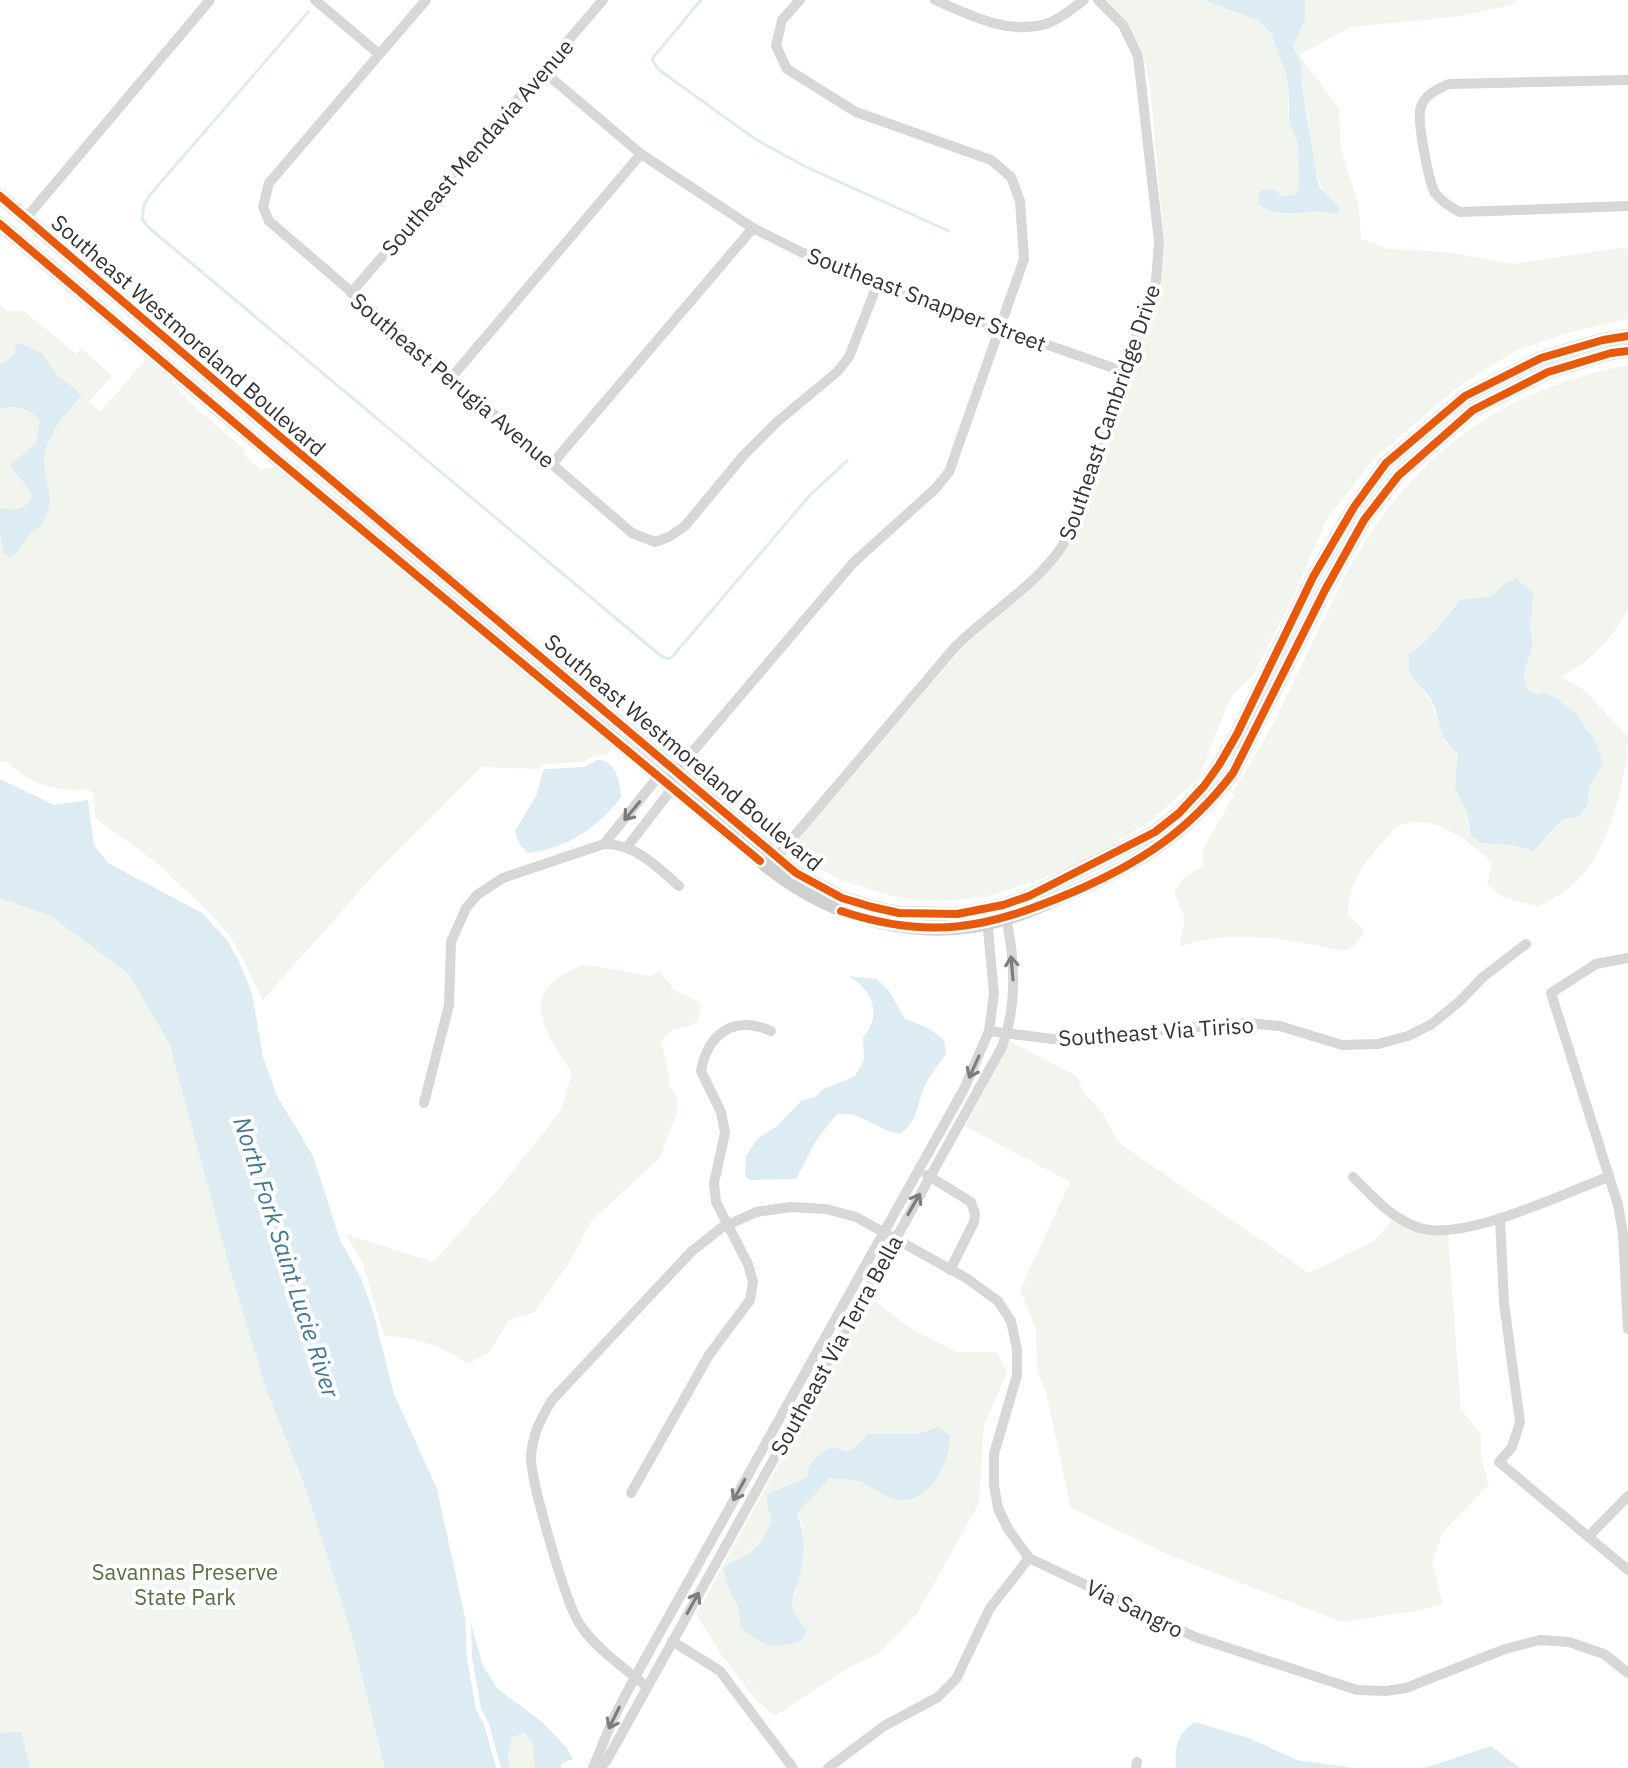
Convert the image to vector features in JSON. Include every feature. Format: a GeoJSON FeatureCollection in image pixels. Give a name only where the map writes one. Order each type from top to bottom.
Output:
{"type":"FeatureCollection","features":[{"type":"Feature","properties":{"kind":"street"},"geometry":{"type":"LineString","coordinates":[[26,218],[210,0]]}},
{"type":"Feature","properties":{"kind":"street"},"geometry":{"type":"LineString","coordinates":[[315,0],[379,54],[426,0]]}},
{"type":"Feature","properties":{"kind":"street","name":"Southeast Mendavia Avenue"},"geometry":{"type":"LineString","coordinates":[[351,293],[603,0]]}},
{"type":"Feature","properties":{"kind":"street"},"geometry":{"type":"LineString","coordinates":[[604,844],[668,780],[853,563],[935,489],[949,472],[1024,259],[1020,201],[1011,177],[991,160],[856,112],[787,69],[776,46],[782,20],[800,0]]}},
{"type":"Feature","properties":{"kind":"street"},"geometry":{"type":"LineString","coordinates":[[935,0],[976,18],[1021,28],[1049,23],[1084,0]]}},
{"type":"Feature","properties":{"kind":"street","name":"Southeast Cambridge Drive"},"geometry":{"type":"LineString","coordinates":[[772,862],[955,647],[980,622],[1050,565],[1063,545],[1156,281],[1159,242],[1138,56],[1123,25],[1098,0]]}},
{"type":"Feature","properties":{"kind":"street","name":"Southeast Perugia Avenue"},"geometry":{"type":"LineString","coordinates":[[379,54],[269,183],[263,207],[269,221],[632,533],[655,542],[685,526],[743,456],[777,422],[837,372],[849,357],[877,285]]}},
{"type":"Feature","properties":{"kind":"street","name":"Southeast Snapper Street"},"geometry":{"type":"LineString","coordinates":[[543,71],[641,154],[753,228],[877,285],[1125,372]]}},
{"type":"Feature","properties":{"kind":"street"},"geometry":{"type":"LineString","coordinates":[[1628,80],[1449,84],[1431,93],[1421,106],[1419,119],[1433,190],[1445,205],[1460,212],[1628,206]]}},
{"type":"Feature","properties":{"kind":"street"},"geometry":{"type":"LineString","coordinates":[[451,378],[641,154]]}},
{"type":"Feature","properties":{"kind":"street","name":"Southeast Westmoreland Boulevard"},"geometry":{"type":"LineString","coordinates":[[0,196],[668,780]]}},
{"type":"Feature","properties":{"kind":"street","name":"Southeast Westmoreland Boulevard"},"geometry":{"type":"LineString","coordinates":[[0,224],[668,780],[772,862],[809,896],[837,910],[894,926],[942,928],[1005,912],[1095,882],[1142,858],[1189,824],[1233,773],[1325,590],[1364,520],[1398,476],[1473,410],[1548,372],[1628,351]]}},
{"type":"Feature","properties":{"kind":"street"},"geometry":{"type":"LineString","coordinates":[[552,464],[753,228]]}},
{"type":"Feature","properties":{"kind":"street","name":"Southeast Westmoreland Boulevard"},"geometry":{"type":"LineString","coordinates":[[1005,912],[1029,896],[1155,832],[1179,813],[1204,786],[1237,734],[1313,577],[1354,507],[1386,463],[1465,396],[1541,358],[1628,336]]}},
{"type":"Feature","properties":{"kind":"street"},"geometry":{"type":"LineString","coordinates":[[627,847],[668,780]]}},
{"type":"Feature","properties":{"kind":"street"},"geometry":{"type":"LineString","coordinates":[[424,1103],[449,1005],[451,942],[466,908],[477,895],[503,878],[604,844],[627,847],[648,859],[679,886]]}},
{"type":"Feature","properties":{"kind":"street","name":"Southeast Via Terra Bella"},"geometry":{"type":"LineString","coordinates":[[600,1768],[1007,1033],[1014,973],[1005,912]]}},
{"type":"Feature","properties":{"kind":"street","name":"Southeast Via Terra Bella"},"geometry":{"type":"LineString","coordinates":[[593,1768],[635,1677],[964,1089],[989,1031],[994,994],[987,916]]}},
{"type":"Feature","properties":{"kind":"street","name":"Southeast Via Tiriso"},"geometry":{"type":"LineString","coordinates":[[989,1031],[1053,1039],[1246,1023],[1280,1026],[1342,1045],[1378,1044],[1408,1036],[1432,1024],[1483,977],[1526,944]]}},
{"type":"Feature","properties":{"kind":"street"},"geometry":{"type":"LineString","coordinates":[[1628,958],[1596,964],[1551,993],[1618,1205],[1623,1234],[1628,1329]]}},
{"type":"Feature","properties":{"kind":"street"},"geometry":{"type":"LineString","coordinates":[[631,1493],[709,1355],[750,1300],[753,1282],[748,1264],[716,1202],[714,1183],[725,1133],[721,1112],[701,1071],[708,1045],[732,1027],[759,1026],[771,1031]]}},
{"type":"Feature","properties":{"kind":"street"},"geometry":{"type":"LineString","coordinates":[[918,1171],[971,1202],[975,1214],[950,1270]]}},
{"type":"Feature","properties":{"kind":"street"},"geometry":{"type":"LineString","coordinates":[[1353,1177],[1389,1213],[1419,1228],[1454,1230],[1500,1218],[1608,1177]]}},
{"type":"Feature","properties":{"kind":"street","name":"Via Sangro"},"geometry":{"type":"LineString","coordinates":[[646,1686],[590,1637],[572,1609],[533,1480],[531,1456],[535,1436],[541,1417],[552,1400],[691,1252],[727,1225],[756,1212],[791,1207],[826,1209],[856,1217],[998,1301],[1011,1321],[1017,1349],[1017,1375],[994,1454],[994,1486],[998,1508],[1008,1529],[1029,1558],[1195,1637],[1357,1690],[1406,1688],[1505,1649],[1540,1640],[1569,1642],[1604,1654],[1628,1673]]}},
{"type":"Feature","properties":{"kind":"street"},"geometry":{"type":"LineString","coordinates":[[1500,1218],[1504,1303],[1520,1422],[1512,1447],[1499,1462],[1628,1570]]}},
{"type":"Feature","properties":{"kind":"street"},"geometry":{"type":"LineString","coordinates":[[1588,1537],[1628,1496]]}},
{"type":"Feature","properties":{"kind":"street"},"geometry":{"type":"LineString","coordinates":[[828,1768],[884,1726],[938,1697],[956,1679],[990,1608],[1029,1558]]}},
{"type":"Feature","properties":{"kind":"street"},"geometry":{"type":"LineString","coordinates":[[672,1641],[720,1671],[793,1768]]}},
{"type":"Feature","properties":{"kind":"green space"},"geometry":{"type":"Polygon","coordinates":[[[1105,0],[1203,0],[1257,20],[1271,33],[1289,90],[1288,112],[1298,144],[1299,187],[1295,195],[1282,196],[1273,189],[1258,196],[1259,204],[1267,210],[1285,214],[1331,212],[1314,169],[1301,63],[1293,47],[1305,19],[1305,0],[1516,0],[1512,5],[1455,17],[1351,27],[1299,55],[1339,108],[1341,148],[1359,207],[1361,239],[1389,249],[1447,252],[1513,264],[1628,249],[1628,319],[1570,332],[1515,351],[1458,387],[1373,460],[1327,519],[1292,599],[1254,674],[1233,694],[1199,778],[1149,822],[1072,868],[987,897],[923,901],[888,895],[838,879],[790,849],[959,651],[1030,590],[1067,548],[1161,283],[1164,242],[1150,87],[1143,54],[1128,23],[1105,0]]]}},
{"type":"Feature","properties":{"kind":"green space"},"geometry":{"type":"Polygon","coordinates":[[[0,305],[8,311],[24,311],[76,354],[81,348],[112,376],[89,402],[100,412],[146,359],[172,381],[189,402],[244,449],[245,456],[260,469],[275,467],[612,746],[606,755],[595,755],[583,762],[543,764],[538,769],[482,767],[380,868],[263,1000],[231,937],[152,859],[95,818],[94,795],[88,789],[44,785],[7,762],[0,762],[0,305]]]}},
{"type":"Feature","properties":{"kind":"green space"},"geometry":{"type":"Polygon","coordinates":[[[1628,365],[1628,610],[1600,648],[1562,677],[1584,690],[1628,737],[1619,797],[1605,838],[1584,874],[1566,890],[1538,907],[1502,897],[1487,884],[1492,862],[1471,845],[1434,825],[1408,823],[1395,828],[1362,868],[1352,889],[1348,915],[1363,929],[1364,934],[1353,947],[1343,951],[1282,939],[1240,937],[1199,941],[1179,947],[1185,919],[1174,892],[1183,878],[1203,866],[1203,849],[1234,795],[1232,792],[1264,740],[1331,603],[1370,534],[1397,497],[1428,464],[1461,436],[1537,392],[1581,376],[1628,365]],[[1512,582],[1506,583],[1492,596],[1460,600],[1430,637],[1408,654],[1409,672],[1432,703],[1446,744],[1458,754],[1457,792],[1467,813],[1468,827],[1481,843],[1511,845],[1533,851],[1564,819],[1579,817],[1588,804],[1589,787],[1602,763],[1595,739],[1578,715],[1544,692],[1539,695],[1529,691],[1523,676],[1533,644],[1529,620],[1532,597],[1512,582]]]}},
{"type":"Feature","properties":{"kind":"green space","name":"Savannas Preserve State Park"},"geometry":{"type":"Polygon","coordinates":[[[0,849],[175,971],[423,1768],[0,1768],[0,849]]]}},
{"type":"Feature","properties":{"kind":"green space"},"geometry":{"type":"Polygon","coordinates":[[[584,964],[651,976],[660,971],[674,990],[698,1001],[701,1009],[697,1023],[671,1031],[661,1041],[670,1078],[668,1084],[677,1098],[677,1113],[660,1158],[591,1221],[571,1260],[539,1306],[533,1313],[510,1319],[489,1352],[469,1364],[428,1344],[384,1336],[363,1264],[346,1234],[433,1262],[497,1191],[560,1112],[572,1073],[547,1032],[541,1009],[542,998],[555,980],[584,964]]]}},
{"type":"Feature","properties":{"kind":"green space"},"geometry":{"type":"Polygon","coordinates":[[[1010,1041],[1076,1076],[1085,1094],[1102,1112],[1119,1143],[1309,1273],[1374,1241],[1392,1220],[1420,1233],[1448,1235],[1461,1409],[1481,1435],[1481,1457],[1489,1484],[1443,1532],[1432,1562],[1443,1604],[1341,1622],[1167,1554],[1071,1508],[1046,1392],[1037,1370],[1036,1329],[1020,1290],[1070,1182],[965,1126],[1010,1041]]]}},
{"type":"Feature","properties":{"kind":"green space"},"geometry":{"type":"Polygon","coordinates":[[[870,1297],[913,1330],[957,1352],[997,1352],[1007,1373],[984,1425],[979,1503],[917,1614],[878,1654],[848,1668],[775,1716],[756,1700],[696,1615],[870,1297]],[[937,1427],[916,1434],[868,1434],[854,1448],[844,1452],[832,1446],[816,1457],[808,1477],[767,1494],[772,1519],[767,1534],[744,1558],[740,1627],[807,1630],[795,1615],[792,1600],[798,1585],[803,1527],[797,1513],[830,1477],[857,1481],[898,1500],[937,1427]]]}},
{"type":"Feature","properties":{"kind":"green space"},"geometry":{"type":"Polygon","coordinates":[[[525,1732],[532,1742],[535,1768],[510,1768],[508,1756],[512,1736],[525,1732]]]}},
{"type":"Feature","properties":{"kind":"water"},"geometry":{"type":"Polygon","coordinates":[[[1203,0],[1305,0],[1305,19],[1293,47],[1301,63],[1317,179],[1320,188],[1340,208],[1337,214],[1317,211],[1278,213],[1259,204],[1258,196],[1262,190],[1273,189],[1282,196],[1295,195],[1299,187],[1298,144],[1289,122],[1289,90],[1285,71],[1271,33],[1257,20],[1203,0]]]}},
{"type":"Feature","properties":{"kind":"water"},"geometry":{"type":"Polygon","coordinates":[[[18,342],[42,354],[57,375],[82,395],[60,422],[47,445],[44,462],[49,502],[44,520],[10,557],[4,553],[0,508],[20,508],[33,495],[10,465],[36,443],[40,421],[22,408],[0,409],[0,365],[13,356],[18,342]]]}},
{"type":"Feature","properties":{"kind":"water"},"geometry":{"type":"Polygon","coordinates":[[[1516,578],[1534,594],[1531,606],[1533,615],[1529,620],[1533,644],[1523,676],[1529,691],[1539,695],[1543,692],[1556,698],[1578,715],[1595,739],[1603,763],[1589,787],[1588,804],[1579,817],[1563,819],[1533,851],[1511,845],[1481,843],[1471,836],[1467,813],[1455,788],[1458,754],[1445,739],[1428,695],[1409,671],[1408,654],[1430,637],[1460,600],[1492,596],[1516,578]]]}},
{"type":"Feature","properties":{"kind":"water"},"geometry":{"type":"Polygon","coordinates":[[[597,760],[613,767],[621,797],[603,818],[580,835],[555,847],[528,853],[520,845],[515,831],[536,796],[544,769],[585,767],[597,760]]]}},
{"type":"Feature","properties":{"kind":"water","name":"North Fork Saint Lucie River"},"geometry":{"type":"Polygon","coordinates":[[[0,779],[54,805],[88,800],[94,845],[108,863],[202,913],[227,940],[239,961],[252,993],[263,1057],[277,1096],[313,1156],[340,1240],[361,1278],[374,1315],[394,1394],[437,1489],[465,1617],[467,1657],[476,1710],[484,1724],[496,1768],[385,1768],[351,1631],[306,1489],[267,1391],[232,1276],[170,1045],[129,974],[51,916],[0,898],[0,779]]]}},
{"type":"Feature","properties":{"kind":"water"},"geometry":{"type":"Polygon","coordinates":[[[848,976],[877,979],[890,992],[904,1018],[930,1029],[944,1040],[946,1054],[926,1083],[913,1119],[900,1134],[854,1115],[837,1114],[817,1139],[796,1179],[750,1180],[745,1176],[746,1156],[757,1139],[777,1126],[801,1101],[816,1097],[822,1090],[855,1076],[864,1060],[863,1037],[872,1020],[872,1003],[863,988],[848,976]]]}},
{"type":"Feature","properties":{"kind":"water"},"geometry":{"type":"Polygon","coordinates":[[[938,1427],[950,1436],[949,1446],[937,1478],[922,1494],[901,1500],[861,1482],[830,1478],[797,1513],[802,1531],[803,1557],[792,1602],[795,1614],[807,1630],[801,1641],[775,1646],[755,1638],[740,1627],[739,1610],[724,1569],[750,1552],[765,1535],[772,1519],[767,1494],[808,1477],[812,1462],[832,1446],[845,1452],[868,1434],[916,1434],[938,1427]]]}},
{"type":"Feature","properties":{"kind":"water"},"geometry":{"type":"Polygon","coordinates":[[[471,1623],[483,1666],[498,1689],[542,1722],[567,1748],[573,1759],[561,1764],[562,1768],[535,1768],[532,1742],[524,1733],[512,1737],[508,1756],[510,1768],[501,1768],[489,1724],[481,1709],[472,1657],[471,1623]]]}},
{"type":"Feature","properties":{"kind":"water"},"geometry":{"type":"Polygon","coordinates":[[[1194,1722],[1249,1738],[1297,1760],[1353,1768],[1176,1768],[1178,1742],[1194,1722]]]}},
{"type":"Feature","properties":{"kind":"water"},"geometry":{"type":"Polygon","coordinates":[[[21,1732],[30,1768],[0,1768],[0,1733],[21,1732]]]}},
{"type":"Feature","properties":{"kind":"water"},"geometry":{"type":"Polygon","coordinates":[[[1491,1746],[1520,1768],[1421,1768],[1428,1767],[1491,1746]]]}},
{"type":"Feature","properties":{"kind":"waterway"},"geometry":{"type":"LineString","coordinates":[[701,0],[652,59],[658,69],[755,139],[806,167],[949,231]]}},
{"type":"Feature","properties":{"kind":"waterway"},"geometry":{"type":"LineString","coordinates":[[308,12],[149,196],[142,219],[661,656],[672,657],[811,494],[847,461]]}},
{"type":"Feature","properties":{"kind":"cycle path"},"geometry":{"type":"LineString","coordinates":[[0,196],[796,873],[842,898],[899,913],[957,914],[1003,905],[1029,896],[1155,832],[1179,813],[1219,765],[1313,577],[1354,507],[1386,463],[1465,396],[1541,358],[1628,336]]}},
{"type":"Feature","properties":{"kind":"cycle path"},"geometry":{"type":"LineString","coordinates":[[0,224],[760,861]]}},
{"type":"Feature","properties":{"kind":"cycle path"},"geometry":{"type":"LineString","coordinates":[[841,911],[903,926],[932,928],[986,922],[1073,892],[1161,844],[1198,812],[1233,773],[1325,590],[1364,520],[1398,476],[1473,410],[1548,372],[1628,351]]}}]}
